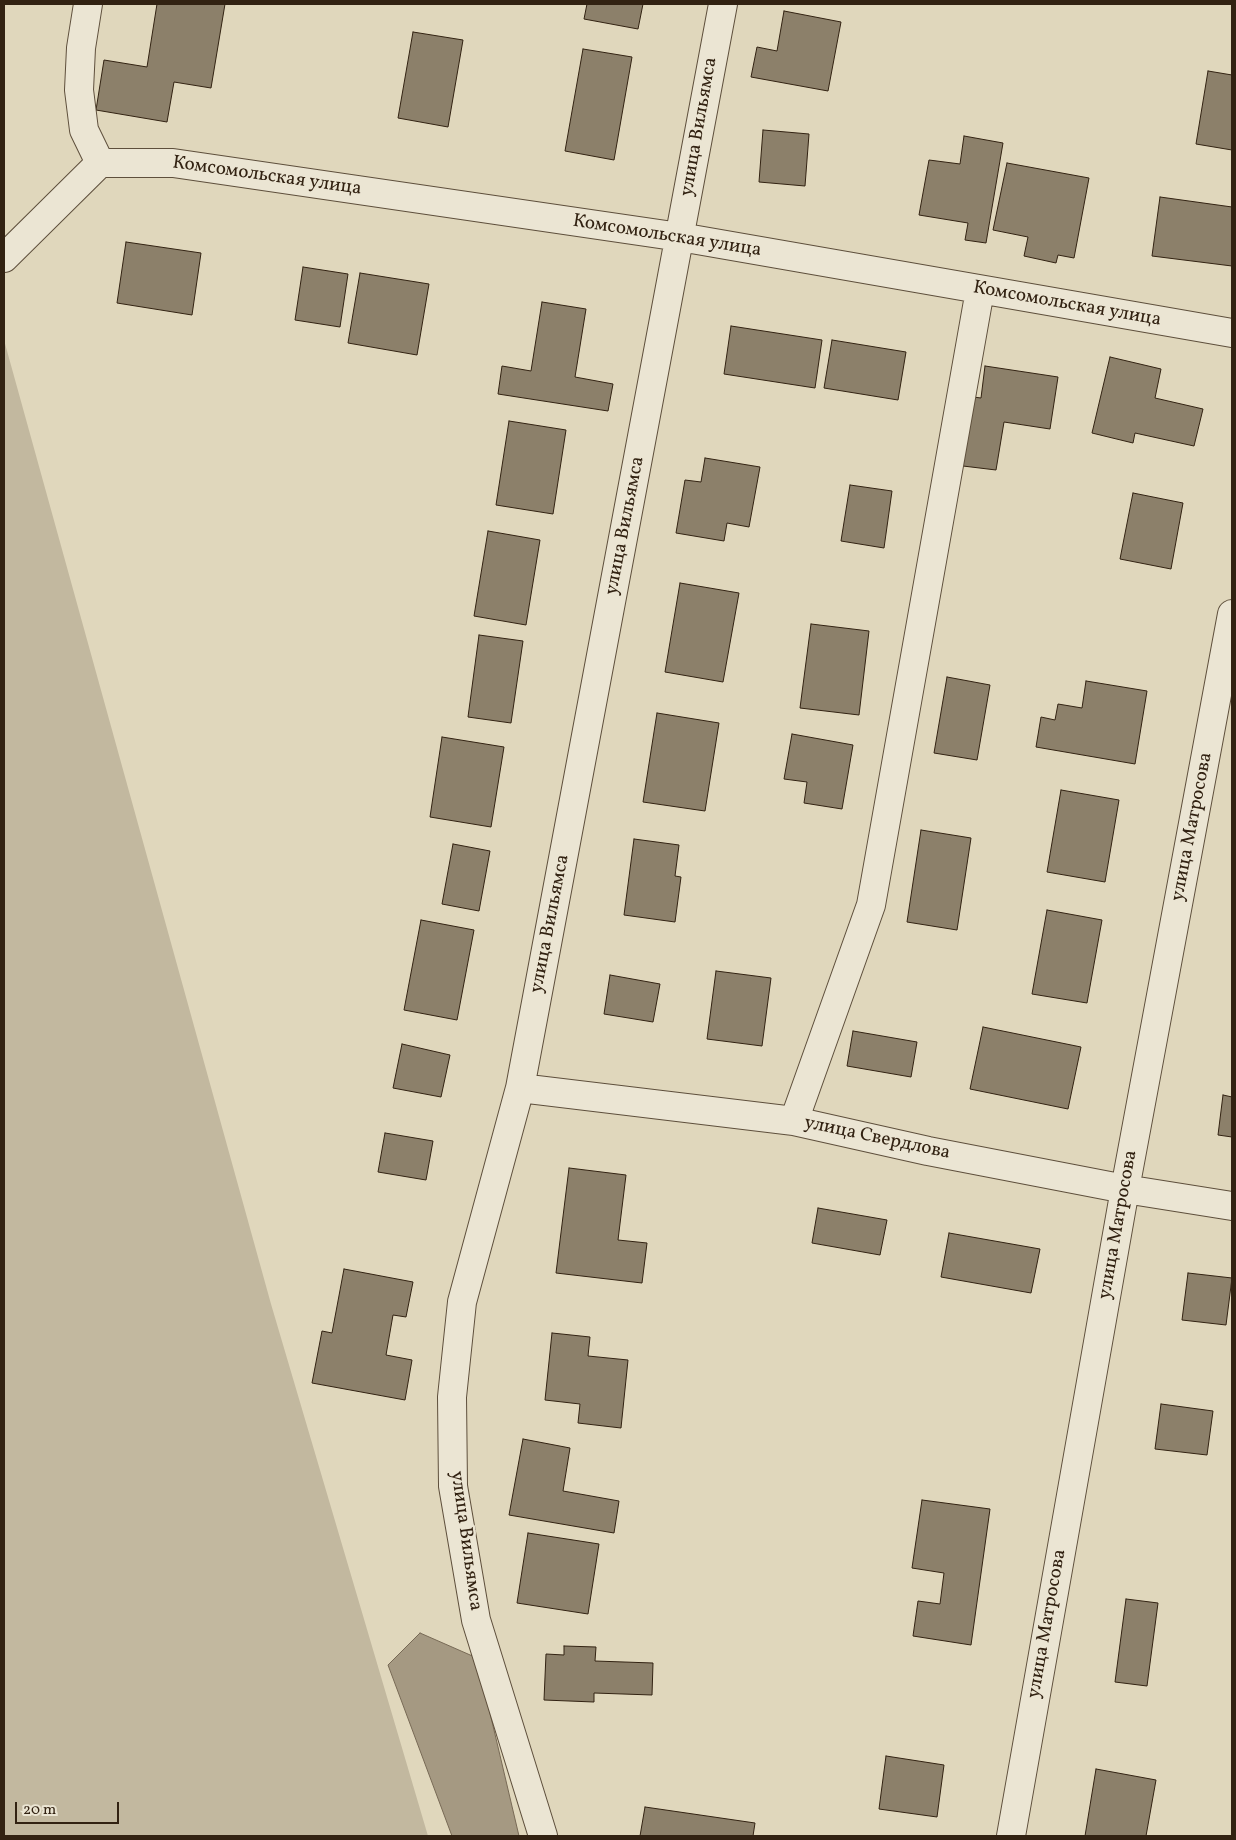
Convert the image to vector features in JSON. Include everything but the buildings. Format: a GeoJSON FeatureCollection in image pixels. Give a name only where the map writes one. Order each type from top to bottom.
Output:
{"type":"FeatureCollection","features":[{"type":"Feature","properties":{"kind":"street"},"geometry":{"type":"LineString","coordinates":[[4,258],[100,163],[84,130],[79,90],[88,4]]}},
{"type":"Feature","properties":{"kind":"street","name":"улица Вильямса"},"geometry":{"type":"LineString","coordinates":[[543,1836],[476,1620],[454,1486],[452,1396],[462,1302],[520,1088],[723,4]]}},
{"type":"Feature","properties":{"kind":"street","name":"Комсомольская улица"},"geometry":{"type":"LineString","coordinates":[[100,163],[173,163],[680,237],[1232,333]]}},
{"type":"Feature","properties":{"kind":"street"},"geometry":{"type":"LineString","coordinates":[[794,1121],[871,905],[980,290]]}},
{"type":"Feature","properties":{"kind":"street","name":"улица Матросова"},"geometry":{"type":"LineString","coordinates":[[1011,1836],[1125,1189],[1232,614]]}},
{"type":"Feature","properties":{"kind":"street","name":"улица Свердлова"},"geometry":{"type":"LineString","coordinates":[[520,1088],[794,1121],[928,1151],[1125,1189],[1232,1206]]}},
{"type":"Feature","properties":{"kind":"shaded area"},"geometry":{"type":"Polygon","coordinates":[[[4,340],[271,1304],[428,1836],[4,1836],[4,340]]]}},
{"type":"Feature","properties":{"kind":"shaded area"},"geometry":{"type":"Polygon","coordinates":[[[420,1633],[477,1658],[519,1836],[452,1836],[388,1665],[420,1633]]]}}]}
